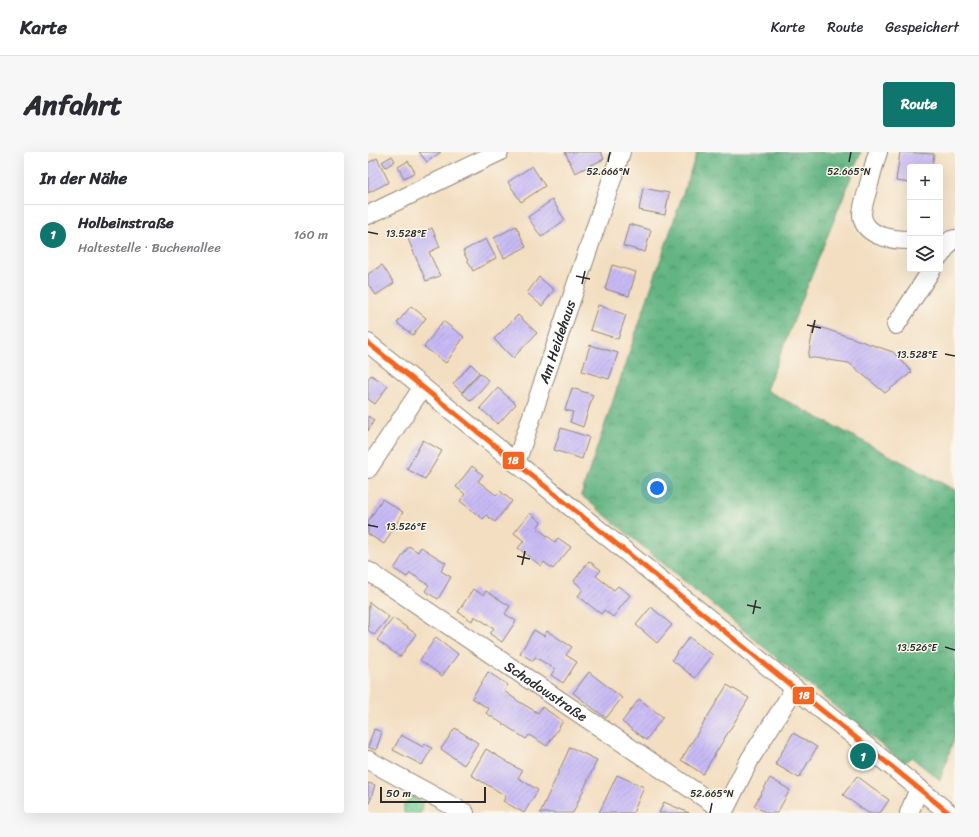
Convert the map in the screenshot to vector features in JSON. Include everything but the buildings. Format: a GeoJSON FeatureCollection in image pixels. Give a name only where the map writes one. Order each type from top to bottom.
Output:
{"type":"FeatureCollection","features":[{"type":"Feature","properties":{"kind":"street"},"geometry":{"type":"LineString","coordinates":[[368,214],[500,152]]}},
{"type":"Feature","properties":{"kind":"street","name":"Am Heidehaus"},"geometry":{"type":"LineString","coordinates":[[516,463],[621,152]]}},
{"type":"Feature","properties":{"kind":"street"},"geometry":{"type":"LineString","coordinates":[[878,152],[862,215],[865,224],[870,230],[880,236],[907,240]]}},
{"type":"Feature","properties":{"kind":"street"},"geometry":{"type":"LineString","coordinates":[[943,250],[949,239]]}},
{"type":"Feature","properties":{"kind":"street"},"geometry":{"type":"LineString","coordinates":[[896,325],[930,272]]}},
{"type":"Feature","properties":{"kind":"street"},"geometry":{"type":"LineString","coordinates":[[368,343],[949,813]]}},
{"type":"Feature","properties":{"kind":"street"},"geometry":{"type":"LineString","coordinates":[[368,469],[422,388]]}},
{"type":"Feature","properties":{"kind":"street","name":"Schadowstraße"},"geometry":{"type":"LineString","coordinates":[[368,571],[723,812]]}},
{"type":"Feature","properties":{"kind":"street"},"geometry":{"type":"LineString","coordinates":[[723,812],[750,759],[795,688]]}},
{"type":"Feature","properties":{"kind":"street"},"geometry":{"type":"LineString","coordinates":[[368,760],[465,813]]}},
{"type":"Feature","properties":{"kind":"street"},"geometry":{"type":"LineString","coordinates":[[909,813],[919,788]]}},
{"type":"Feature","properties":{"kind":"green space"},"geometry":{"type":"Polygon","coordinates":[[[697,152],[861,152],[766,390],[955,490],[955,736],[940,780],[911,757],[904,764],[581,495],[697,152]]]}},
{"type":"Feature","properties":{"kind":"green space"},"geometry":{"type":"Polygon","coordinates":[[[411,798],[416,798],[422,802],[421,813],[404,813],[404,804],[411,798]]]}},
{"type":"Feature","properties":{"kind":"transit line","name":"18"},"geometry":{"type":"LineString","coordinates":[[368,343],[949,813]]}},
{"type":"Feature","properties":{"kind":"place","name":"Holbeinstraße"},"geometry":{"type":"Point","coordinates":[863,756]}}]}
